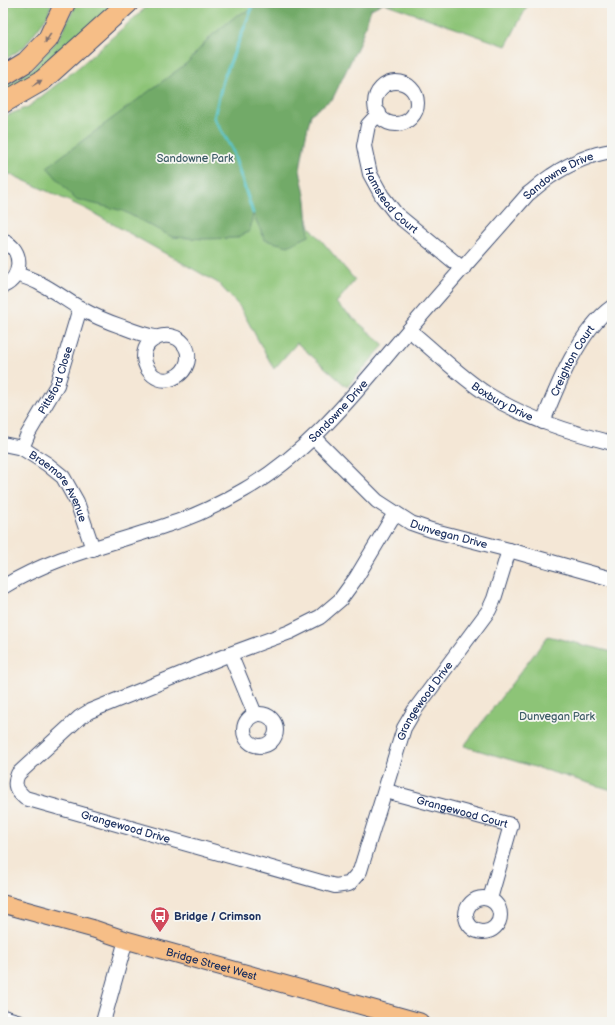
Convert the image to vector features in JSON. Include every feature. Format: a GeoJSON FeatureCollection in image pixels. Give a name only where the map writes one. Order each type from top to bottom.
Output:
{"type":"FeatureCollection","features":[{"type":"Feature","properties":{"kind":"highway"},"geometry":{"type":"LineString","coordinates":[[3,76],[26,62],[48,39],[65,3]]}},
{"type":"Feature","properties":{"kind":"highway"},"geometry":{"type":"LineString","coordinates":[[3,103],[43,80],[128,3]]}},
{"type":"Feature","properties":{"kind":"main road","name":"Bridge Street West"},"geometry":{"type":"LineString","coordinates":[[3,904],[420,1022]]}},
{"type":"Feature","properties":{"kind":"street","name":"Hamstead Court"},"geometry":{"type":"LineString","coordinates":[[378,113],[368,125],[364,146],[370,174],[382,196],[396,214],[463,269]]}},
{"type":"Feature","properties":{"kind":"street","name":"Sandowne Drive"},"geometry":{"type":"LineString","coordinates":[[3,587],[16,579],[57,561],[169,525],[204,511],[244,490],[280,467],[314,438],[367,380],[528,194],[550,176],[576,162],[603,152],[612,151]]}},
{"type":"Feature","properties":{"kind":"street"},"geometry":{"type":"LineString","coordinates":[[3,241],[13,248],[19,262],[17,274],[12,281],[3,286]]}},
{"type":"Feature","properties":{"kind":"street"},"geometry":{"type":"LineString","coordinates":[[17,274],[39,283],[80,308],[122,327],[157,338]]}},
{"type":"Feature","properties":{"kind":"street","name":"Creighton Court"},"geometry":{"type":"LineString","coordinates":[[543,422],[577,346],[602,314],[612,307]]}},
{"type":"Feature","properties":{"kind":"street","name":"Pittsford Close"},"geometry":{"type":"LineString","coordinates":[[22,448],[28,434],[57,385],[80,308]]}},
{"type":"Feature","properties":{"kind":"street","name":"Boxbury Drive"},"geometry":{"type":"LineString","coordinates":[[409,330],[467,380],[486,394],[543,422],[581,435],[612,443]]}},
{"type":"Feature","properties":{"kind":"street","name":"Dunvegan Drive"},"geometry":{"type":"LineString","coordinates":[[314,438],[377,501],[411,523],[431,530],[612,579]]}},
{"type":"Feature","properties":{"kind":"street","name":"Braemore Avenue"},"geometry":{"type":"LineString","coordinates":[[3,444],[22,448],[47,464],[63,477],[77,502],[93,549]]}},
{"type":"Feature","properties":{"kind":"street","name":"Grangewood Drive"},"geometry":{"type":"LineString","coordinates":[[395,513],[356,578],[340,600],[320,617],[290,632],[230,654],[90,711],[80,717],[18,774],[15,781],[17,791],[25,798],[335,886],[349,884],[360,871],[386,791],[404,728],[414,711],[489,610],[494,599],[509,550]]}},
{"type":"Feature","properties":{"kind":"street"},"geometry":{"type":"LineString","coordinates":[[230,654],[254,714]]}},
{"type":"Feature","properties":{"kind":"street","name":"Grangewood Court"},"geometry":{"type":"LineString","coordinates":[[386,791],[511,825],[490,899]]}},
{"type":"Feature","properties":{"kind":"street"},"geometry":{"type":"LineString","coordinates":[[103,1022],[126,940]]}},
{"type":"Feature","properties":{"kind":"street"},"geometry":{"type":"LineString","coordinates":[[3,1017],[20,1022]]}},
{"type":"Feature","properties":{"kind":"green space"},"geometry":{"type":"Polygon","coordinates":[[[3,3],[52,3],[47,16],[24,47],[3,61],[3,3]]]}},
{"type":"Feature","properties":{"kind":"green space"},"geometry":{"type":"Polygon","coordinates":[[[77,3],[116,3],[45,70],[3,97],[3,88],[33,68],[59,38],[77,3]]]}},
{"type":"Feature","properties":{"kind":"green space","name":"Sandowne Park"},"geometry":{"type":"Polygon","coordinates":[[[151,3],[347,3],[294,168],[310,227],[355,280],[336,303],[384,345],[347,387],[297,343],[274,369],[240,307],[218,283],[86,209],[10,174],[3,175],[3,117],[28,107],[79,67],[151,3]]]}},
{"type":"Feature","properties":{"kind":"green space","name":"Sandowne Park"},"geometry":{"type":"Polygon","coordinates":[[[268,3],[383,3],[371,9],[359,44],[333,98],[311,114],[300,170],[306,200],[309,236],[288,246],[265,240],[253,214],[250,231],[236,238],[205,239],[172,237],[123,211],[75,199],[47,167],[187,63],[210,37],[237,15],[268,3]]]}},
{"type":"Feature","properties":{"kind":"green space"},"geometry":{"type":"Polygon","coordinates":[[[384,3],[529,3],[506,46],[384,3]]]}},
{"type":"Feature","properties":{"kind":"green space","name":"Dunvegan Park"},"geometry":{"type":"Polygon","coordinates":[[[548,636],[612,652],[612,790],[464,746],[548,636]]]}},
{"type":"Feature","properties":{"kind":"waterway"},"geometry":{"type":"LineString","coordinates":[[251,3],[251,11],[223,80],[214,118],[232,149],[253,213]]}},
{"type":"Feature","properties":{"kind":"place","name":"Bridge / Crimson"},"geometry":{"type":"Point","coordinates":[160,933]}}]}
